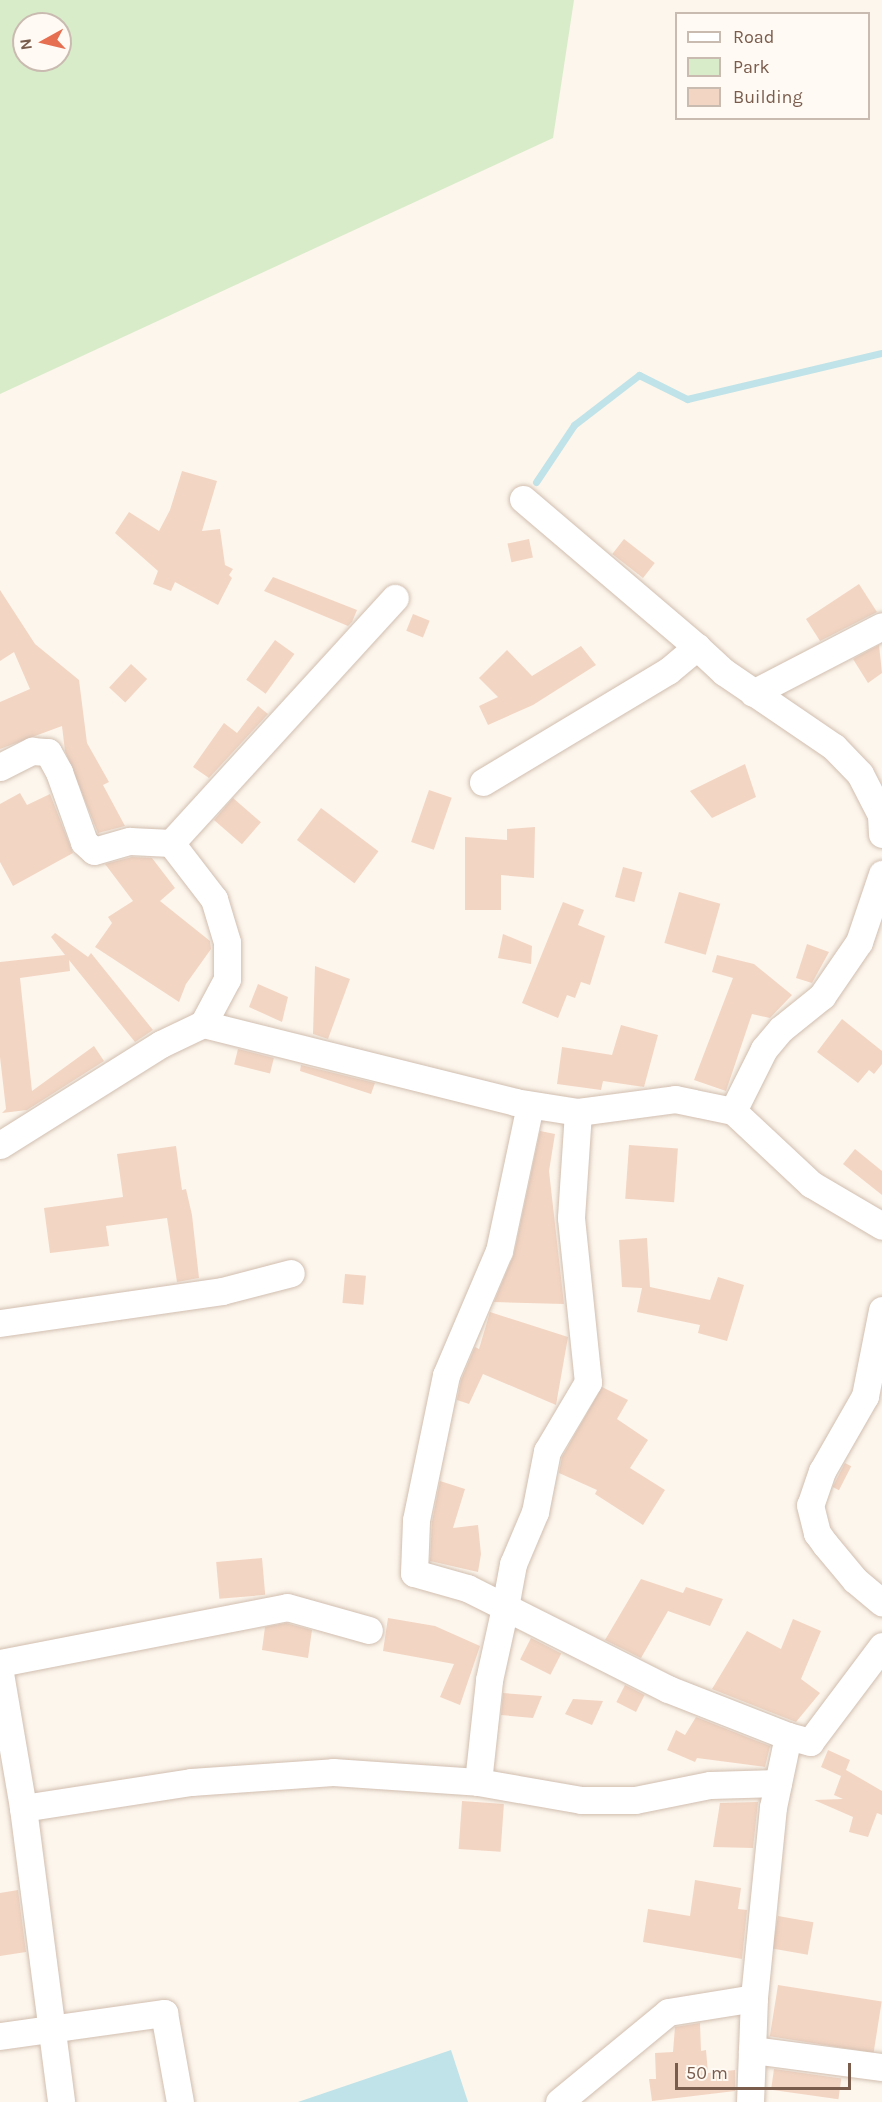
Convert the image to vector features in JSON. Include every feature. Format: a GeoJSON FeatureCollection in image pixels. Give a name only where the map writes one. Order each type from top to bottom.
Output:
{"type":"FeatureCollection","features":[{"type":"Feature","properties":{"kind":"street"},"geometry":{"type":"LineString","coordinates":[[523,499],[753,693],[834,747],[860,774],[881,815],[882,834]]}},
{"type":"Feature","properties":{"kind":"street"},"geometry":{"type":"LineString","coordinates":[[171,843],[395,597]]}},
{"type":"Feature","properties":{"kind":"street"},"geometry":{"type":"LineString","coordinates":[[753,693],[882,626]]}},
{"type":"Feature","properties":{"kind":"street"},"geometry":{"type":"LineString","coordinates":[[483,782],[668,671],[697,647]]}},
{"type":"Feature","properties":{"kind":"street"},"geometry":{"type":"LineString","coordinates":[[0,767],[32,751],[48,752],[59,772],[84,842],[94,851],[130,841],[171,843],[214,899],[227,942],[227,979],[203,1024],[161,1044],[0,1145]]}},
{"type":"Feature","properties":{"kind":"street"},"geometry":{"type":"LineString","coordinates":[[733,1112],[764,1049],[781,1029],[822,996],[859,942],[882,874]]}},
{"type":"Feature","properties":{"kind":"street"},"geometry":{"type":"LineString","coordinates":[[203,1024],[530,1105],[578,1112],[675,1099],[733,1112],[811,1184],[882,1226]]}},
{"type":"Feature","properties":{"kind":"street"},"geometry":{"type":"LineString","coordinates":[[530,1105],[499,1251],[446,1376],[416,1520],[414,1573],[467,1588],[668,1689],[788,1736],[810,1742],[882,1646]]}},
{"type":"Feature","properties":{"kind":"street"},"geometry":{"type":"LineString","coordinates":[[478,1782],[489,1680],[513,1564],[535,1512],[547,1451],[588,1382],[571,1218],[578,1112]]}},
{"type":"Feature","properties":{"kind":"street"},"geometry":{"type":"LineString","coordinates":[[0,1323],[222,1291],[291,1273]]}},
{"type":"Feature","properties":{"kind":"street"},"geometry":{"type":"LineString","coordinates":[[882,1310],[865,1396],[822,1471],[810,1505],[817,1533],[825,1544],[855,1580],[882,1602]]}},
{"type":"Feature","properties":{"kind":"street"},"geometry":{"type":"LineString","coordinates":[[0,1662],[287,1606],[369,1630]]}},
{"type":"Feature","properties":{"kind":"street"},"geometry":{"type":"LineString","coordinates":[[0,1673],[23,1808],[49,2031],[61,2102]]}},
{"type":"Feature","properties":{"kind":"street"},"geometry":{"type":"LineString","coordinates":[[750,2102],[754,1998],[778,1783],[788,1736]]}},
{"type":"Feature","properties":{"kind":"street"},"geometry":{"type":"LineString","coordinates":[[23,1808],[191,1782],[279,1773],[333,1772],[478,1782],[581,1800],[635,1800],[710,1785],[778,1783]]}},
{"type":"Feature","properties":{"kind":"street"},"geometry":{"type":"LineString","coordinates":[[559,2102],[668,2012],[754,1998]]}},
{"type":"Feature","properties":{"kind":"street"},"geometry":{"type":"LineString","coordinates":[[0,2036],[49,2031],[164,2013],[180,2102]]}},
{"type":"Feature","properties":{"kind":"street"},"geometry":{"type":"LineString","coordinates":[[752,2050],[882,2067]]}},
{"type":"Feature","properties":{"kind":"green space"},"geometry":{"type":"Polygon","coordinates":[[[0,0],[574,0],[553,138],[0,394],[0,0]]]}},
{"type":"Feature","properties":{"kind":"water"},"geometry":{"type":"Polygon","coordinates":[[[451,2050],[468,2102],[298,2102],[451,2050]]]}},
{"type":"Feature","properties":{"kind":"building"},"geometry":{"type":"Polygon","coordinates":[[[182,471],[217,481],[202,531],[220,529],[225,565],[233,569],[229,575],[232,578],[218,605],[175,582],[171,591],[153,584],[158,571],[115,533],[129,512],[159,531],[170,510],[182,471]]]}},
{"type":"Feature","properties":{"kind":"building"},"geometry":{"type":"Polygon","coordinates":[[[529,539],[533,558],[511,562],[507,544],[529,539]]]}},
{"type":"Feature","properties":{"kind":"building"},"geometry":{"type":"Polygon","coordinates":[[[624,539],[655,563],[643,578],[612,554],[624,539]]]}},
{"type":"Feature","properties":{"kind":"building"},"geometry":{"type":"Polygon","coordinates":[[[273,577],[357,610],[352,622],[348,626],[264,591],[273,577]]]}},
{"type":"Feature","properties":{"kind":"building"},"geometry":{"type":"Polygon","coordinates":[[[859,584],[877,612],[820,641],[806,619],[859,584]]]}},
{"type":"Feature","properties":{"kind":"building"},"geometry":{"type":"Polygon","coordinates":[[[0,590],[35,644],[79,680],[87,743],[109,782],[103,785],[125,826],[98,833],[65,751],[62,726],[0,749],[0,702],[30,689],[14,652],[0,661],[0,590]]]}},
{"type":"Feature","properties":{"kind":"building"},"geometry":{"type":"Polygon","coordinates":[[[413,614],[430,621],[423,637],[406,631],[413,614]]]}},
{"type":"Feature","properties":{"kind":"building"},"geometry":{"type":"Polygon","coordinates":[[[275,640],[294,654],[266,694],[246,680],[275,640]]]}},
{"type":"Feature","properties":{"kind":"building"},"geometry":{"type":"Polygon","coordinates":[[[879,645],[882,673],[868,683],[853,659],[879,645]]]}},
{"type":"Feature","properties":{"kind":"building"},"geometry":{"type":"Polygon","coordinates":[[[581,646],[596,665],[533,705],[488,725],[479,706],[498,697],[479,678],[507,650],[532,676],[581,646]]]}},
{"type":"Feature","properties":{"kind":"building"},"geometry":{"type":"Polygon","coordinates":[[[131,664],[147,679],[125,702],[109,687],[131,664]]]}},
{"type":"Feature","properties":{"kind":"building"},"geometry":{"type":"Polygon","coordinates":[[[258,706],[268,714],[209,778],[193,767],[224,723],[237,733],[258,706]]]}},
{"type":"Feature","properties":{"kind":"building"},"geometry":{"type":"Polygon","coordinates":[[[745,764],[756,797],[712,818],[690,791],[745,764]]]}},
{"type":"Feature","properties":{"kind":"building"},"geometry":{"type":"Polygon","coordinates":[[[429,790],[452,798],[434,850],[411,842],[429,790]]]}},
{"type":"Feature","properties":{"kind":"building"},"geometry":{"type":"Polygon","coordinates":[[[20,793],[27,805],[50,794],[73,853],[13,886],[0,862],[0,804],[20,793]]]}},
{"type":"Feature","properties":{"kind":"building"},"geometry":{"type":"Polygon","coordinates":[[[233,798],[261,822],[242,844],[214,820],[233,798]]]}},
{"type":"Feature","properties":{"kind":"building"},"geometry":{"type":"Polygon","coordinates":[[[321,808],[379,851],[354,883],[297,840],[321,808]]]}},
{"type":"Feature","properties":{"kind":"building"},"geometry":{"type":"Polygon","coordinates":[[[535,827],[534,878],[501,875],[501,910],[465,910],[465,837],[507,840],[507,829],[535,827]]]}},
{"type":"Feature","properties":{"kind":"building"},"geometry":{"type":"Polygon","coordinates":[[[132,857],[152,858],[175,888],[160,901],[210,941],[211,949],[186,984],[179,1002],[95,947],[112,923],[108,917],[133,901],[105,864],[132,857]]]}},
{"type":"Feature","properties":{"kind":"building"},"geometry":{"type":"Polygon","coordinates":[[[623,867],[642,872],[634,902],[615,897],[623,867]]]}},
{"type":"Feature","properties":{"kind":"building"},"geometry":{"type":"Polygon","coordinates":[[[679,892],[720,904],[706,955],[664,943],[679,892]]]}},
{"type":"Feature","properties":{"kind":"building"},"geometry":{"type":"Polygon","coordinates":[[[563,902],[584,910],[578,925],[605,936],[590,985],[581,982],[575,998],[567,995],[558,1018],[522,1003],[563,902]]]}},
{"type":"Feature","properties":{"kind":"building"},"geometry":{"type":"Polygon","coordinates":[[[55,933],[88,957],[91,953],[153,1030],[135,1042],[69,960],[70,971],[20,978],[32,1091],[94,1046],[104,1061],[27,1110],[2,1113],[6,1109],[0,1057],[0,962],[65,955],[51,937],[55,933]]]}},
{"type":"Feature","properties":{"kind":"building"},"geometry":{"type":"Polygon","coordinates":[[[503,934],[532,946],[531,964],[498,958],[503,934]]]}},
{"type":"Feature","properties":{"kind":"building"},"geometry":{"type":"Polygon","coordinates":[[[807,944],[829,952],[812,983],[796,978],[807,944]]]}},
{"type":"Feature","properties":{"kind":"building"},"geometry":{"type":"Polygon","coordinates":[[[717,955],[754,964],[792,995],[770,1018],[752,1014],[726,1091],[694,1080],[733,978],[712,972],[717,955]]]}},
{"type":"Feature","properties":{"kind":"building"},"geometry":{"type":"Polygon","coordinates":[[[315,966],[350,979],[328,1039],[313,1034],[315,966]]]}},
{"type":"Feature","properties":{"kind":"building"},"geometry":{"type":"Polygon","coordinates":[[[258,984],[288,997],[282,1022],[249,1007],[258,984]]]}},
{"type":"Feature","properties":{"kind":"building"},"geometry":{"type":"Polygon","coordinates":[[[842,1019],[882,1051],[882,1064],[874,1074],[869,1070],[858,1083],[817,1052],[842,1019]]]}},
{"type":"Feature","properties":{"kind":"building"},"geometry":{"type":"Polygon","coordinates":[[[621,1025],[658,1035],[644,1087],[603,1081],[601,1090],[557,1084],[562,1047],[612,1055],[621,1025]]]}},
{"type":"Feature","properties":{"kind":"building"},"geometry":{"type":"Polygon","coordinates":[[[238,1049],[274,1058],[270,1073],[234,1065],[238,1049]]]}},
{"type":"Feature","properties":{"kind":"building"},"geometry":{"type":"Polygon","coordinates":[[[301,1065],[375,1083],[371,1094],[300,1071],[301,1065]]]}},
{"type":"Feature","properties":{"kind":"building"},"geometry":{"type":"Polygon","coordinates":[[[540,1131],[555,1134],[549,1171],[564,1304],[494,1302],[514,1254],[540,1131]]]}},
{"type":"Feature","properties":{"kind":"building"},"geometry":{"type":"Polygon","coordinates":[[[629,1145],[678,1148],[674,1202],[625,1199],[629,1145]]]}},
{"type":"Feature","properties":{"kind":"building"},"geometry":{"type":"Polygon","coordinates":[[[176,1146],[182,1190],[186,1189],[192,1215],[199,1278],[177,1282],[167,1218],[106,1226],[109,1246],[50,1253],[44,1208],[123,1197],[117,1154],[176,1146]]]}},
{"type":"Feature","properties":{"kind":"building"},"geometry":{"type":"Polygon","coordinates":[[[855,1149],[882,1171],[882,1195],[843,1164],[855,1149]]]}},
{"type":"Feature","properties":{"kind":"building"},"geometry":{"type":"Polygon","coordinates":[[[647,1238],[650,1287],[710,1300],[718,1277],[744,1285],[727,1341],[698,1333],[700,1325],[637,1312],[642,1288],[622,1287],[619,1240],[647,1238]]]}},
{"type":"Feature","properties":{"kind":"building"},"geometry":{"type":"Polygon","coordinates":[[[345,1274],[366,1276],[363,1305],[342,1303],[345,1274]]]}},
{"type":"Feature","properties":{"kind":"building"},"geometry":{"type":"Polygon","coordinates":[[[490,1312],[568,1337],[556,1405],[483,1374],[469,1404],[457,1400],[461,1380],[475,1347],[479,1349],[490,1312]]]}},
{"type":"Feature","properties":{"kind":"building"},"geometry":{"type":"Polygon","coordinates":[[[602,1387],[628,1400],[617,1419],[648,1440],[630,1468],[665,1490],[643,1525],[595,1494],[597,1490],[559,1473],[562,1457],[602,1387]]]}},
{"type":"Feature","properties":{"kind":"building"},"geometry":{"type":"Polygon","coordinates":[[[845,1463],[851,1466],[839,1490],[833,1487],[845,1463]]]}},
{"type":"Feature","properties":{"kind":"building"},"geometry":{"type":"Polygon","coordinates":[[[440,1481],[465,1489],[453,1528],[478,1525],[481,1554],[478,1572],[430,1561],[432,1522],[440,1481]]]}},
{"type":"Feature","properties":{"kind":"building"},"geometry":{"type":"Polygon","coordinates":[[[262,1558],[265,1595],[219,1599],[216,1562],[262,1558]]]}},
{"type":"Feature","properties":{"kind":"building"},"geometry":{"type":"Polygon","coordinates":[[[641,1579],[683,1593],[686,1587],[723,1599],[710,1626],[668,1611],[641,1658],[605,1640],[641,1579]]]}},
{"type":"Feature","properties":{"kind":"building"},"geometry":{"type":"Polygon","coordinates":[[[388,1618],[435,1626],[480,1646],[460,1705],[440,1697],[454,1664],[383,1651],[388,1618]]]}},
{"type":"Feature","properties":{"kind":"building"},"geometry":{"type":"Polygon","coordinates":[[[793,1619],[821,1631],[801,1679],[820,1693],[796,1722],[712,1689],[747,1631],[781,1649],[793,1619]]]}},
{"type":"Feature","properties":{"kind":"building"},"geometry":{"type":"Polygon","coordinates":[[[286,1623],[312,1630],[308,1658],[262,1650],[265,1627],[286,1623]]]}},
{"type":"Feature","properties":{"kind":"building"},"geometry":{"type":"Polygon","coordinates":[[[531,1638],[561,1653],[550,1675],[520,1659],[531,1638]]]}},
{"type":"Feature","properties":{"kind":"building"},"geometry":{"type":"Polygon","coordinates":[[[625,1685],[645,1695],[636,1712],[616,1702],[625,1685]]]}},
{"type":"Feature","properties":{"kind":"building"},"geometry":{"type":"Polygon","coordinates":[[[503,1693],[542,1696],[533,1718],[501,1715],[503,1693]]]}},
{"type":"Feature","properties":{"kind":"building"},"geometry":{"type":"Polygon","coordinates":[[[573,1699],[603,1701],[592,1725],[565,1714],[573,1699]]]}},
{"type":"Feature","properties":{"kind":"building"},"geometry":{"type":"Polygon","coordinates":[[[696,1717],[770,1746],[765,1767],[697,1758],[695,1762],[667,1750],[676,1730],[685,1735],[696,1717]]]}},
{"type":"Feature","properties":{"kind":"building"},"geometry":{"type":"Polygon","coordinates":[[[828,1750],[850,1760],[846,1770],[882,1791],[882,1815],[877,1813],[868,1837],[849,1832],[853,1817],[814,1800],[843,1799],[834,1795],[841,1776],[821,1767],[828,1750]]]}},
{"type":"Feature","properties":{"kind":"building"},"geometry":{"type":"Polygon","coordinates":[[[462,1801],[504,1804],[501,1852],[459,1849],[462,1801]]]}},
{"type":"Feature","properties":{"kind":"building"},"geometry":{"type":"Polygon","coordinates":[[[758,1802],[753,1848],[713,1847],[720,1803],[758,1802]]]}},
{"type":"Feature","properties":{"kind":"building"},"geometry":{"type":"Polygon","coordinates":[[[695,1880],[741,1888],[738,1909],[747,1910],[742,1959],[643,1942],[648,1909],[690,1916],[695,1880]]]}},
{"type":"Feature","properties":{"kind":"building"},"geometry":{"type":"Polygon","coordinates":[[[18,1890],[26,1952],[0,1956],[0,1893],[18,1890]]]}},
{"type":"Feature","properties":{"kind":"building"},"geometry":{"type":"Polygon","coordinates":[[[778,1916],[813,1922],[808,1955],[772,1948],[778,1916]]]}},
{"type":"Feature","properties":{"kind":"building"},"geometry":{"type":"Polygon","coordinates":[[[778,1985],[882,2001],[874,2053],[770,2036],[778,1985]]]}},
{"type":"Feature","properties":{"kind":"building"},"geometry":{"type":"Polygon","coordinates":[[[700,2023],[701,2051],[706,2050],[708,2073],[735,2070],[735,2091],[652,2101],[649,2079],[656,2079],[655,2053],[673,2052],[675,2027],[700,2023]]]}},
{"type":"Feature","properties":{"kind":"building"},"geometry":{"type":"Polygon","coordinates":[[[774,2069],[841,2078],[838,2099],[771,2090],[774,2069]]]}},
{"type":"Feature","properties":{"kind":"waterway"},"geometry":{"type":"LineString","coordinates":[[536,482],[574,425],[639,375],[687,399],[882,353]]}}]}
